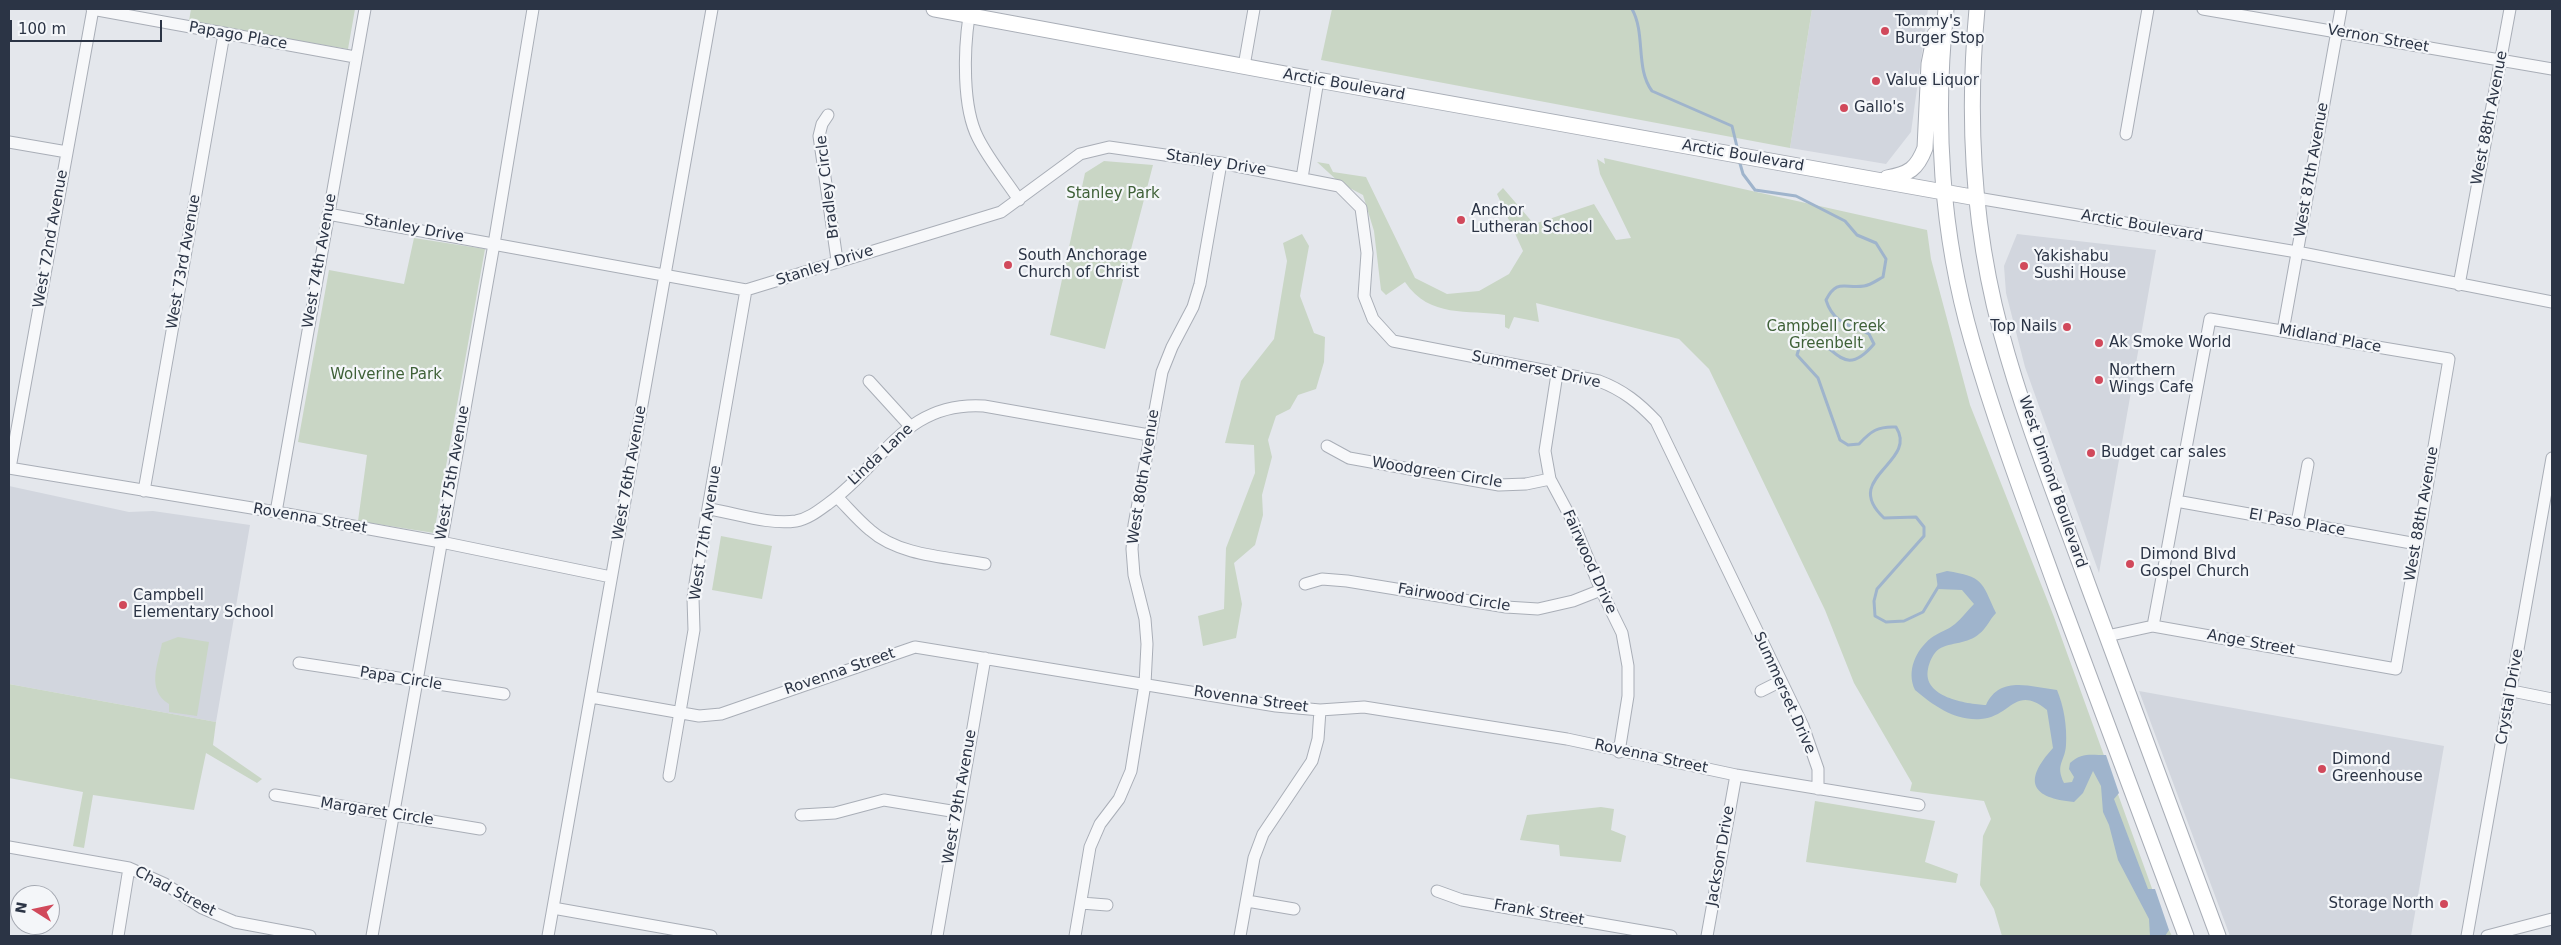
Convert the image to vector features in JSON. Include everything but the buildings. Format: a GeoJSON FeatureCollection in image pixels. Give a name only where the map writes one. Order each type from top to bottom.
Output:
{"type":"FeatureCollection","features":[{"type":"Feature","properties":{"kind":"main road","name":"Arctic Boulevard"},"geometry":{"type":"LineString","coordinates":[[934,9],[969,13],[1318,80],[1977,198]]}},
{"type":"Feature","properties":{"kind":"main road"},"geometry":{"type":"LineString","coordinates":[[1878,180],[1906,175],[1920,160],[1925,148],[1929,64],[1942,9]]}},
{"type":"Feature","properties":{"kind":"main road","name":"West Dimond Boulevard"},"geometry":{"type":"LineString","coordinates":[[1946,9],[1940,86],[1941,141],[1945,191],[1955,264],[1972,340],[2012,465],[2186,936]]}},
{"type":"Feature","properties":{"kind":"main road","name":"West Dimond Boulevard"},"geometry":{"type":"LineString","coordinates":[[1977,9],[1972,90],[1977,198],[1985,259],[2001,332],[2041,455],[2218,936]]}},
{"type":"Feature","properties":{"kind":"street","name":"Papago Place"},"geometry":{"type":"LineString","coordinates":[[93,9],[354,57]]}},
{"type":"Feature","properties":{"kind":"street","name":"West 72nd Avenue"},"geometry":{"type":"LineString","coordinates":[[9,468],[93,9]]}},
{"type":"Feature","properties":{"kind":"street","name":"West 74th Avenue"},"geometry":{"type":"LineString","coordinates":[[276,512],[354,57],[365,9]]}},
{"type":"Feature","properties":{"kind":"street","name":"West 75th Avenue"},"geometry":{"type":"LineString","coordinates":[[372,936],[494,244],[532,9]]}},
{"type":"Feature","properties":{"kind":"street","name":"West 76th Avenue"},"geometry":{"type":"LineString","coordinates":[[548,936],[712,9]]}},
{"type":"Feature","properties":{"kind":"street"},"geometry":{"type":"LineString","coordinates":[[1244,66],[1254,9]]}},
{"type":"Feature","properties":{"kind":"street"},"geometry":{"type":"LineString","coordinates":[[2126,134],[2148,9]]}},
{"type":"Feature","properties":{"kind":"street","name":"Vernon Street"},"geometry":{"type":"LineString","coordinates":[[2203,9],[2552,69]]}},
{"type":"Feature","properties":{"kind":"street","name":"West 87th Avenue"},"geometry":{"type":"LineString","coordinates":[[2283,331],[2341,9]]}},
{"type":"Feature","properties":{"kind":"street","name":"West 88th Avenue"},"geometry":{"type":"LineString","coordinates":[[2459,286],[2510,9]]}},
{"type":"Feature","properties":{"kind":"street"},"geometry":{"type":"LineString","coordinates":[[969,13],[966,36],[970,113],[978,138],[1019,200]]}},
{"type":"Feature","properties":{"kind":"street","name":"West 73rd Avenue"},"geometry":{"type":"LineString","coordinates":[[144,491],[224,34]]}},
{"type":"Feature","properties":{"kind":"street"},"geometry":{"type":"LineString","coordinates":[[1302,178],[1318,80]]}},
{"type":"Feature","properties":{"kind":"street","name":"Bradley Circle"},"geometry":{"type":"LineString","coordinates":[[828,115],[822,124],[819,136],[837,260]]}},
{"type":"Feature","properties":{"kind":"street"},"geometry":{"type":"LineString","coordinates":[[9,142],[67,152]]}},
{"type":"Feature","properties":{"kind":"street","name":"Stanley Drive"},"geometry":{"type":"LineString","coordinates":[[328,214],[746,290],[782,280],[837,260],[1001,212],[1080,154],[1109,147],[1221,163],[1302,178]]}},
{"type":"Feature","properties":{"kind":"street","name":"West 80th Avenue"},"geometry":{"type":"LineString","coordinates":[[1075,936],[1090,847],[1100,824],[1119,800],[1131,771],[1145,684],[1147,644],[1145,619],[1134,575],[1132,549],[1162,372],[1172,347],[1193,307],[1200,284],[1221,163]]}},
{"type":"Feature","properties":{"kind":"street","name":"Summerset Drive"},"geometry":{"type":"LineString","coordinates":[[1302,178],[1339,186],[1361,208],[1367,253],[1364,296],[1373,319],[1393,341],[1599,381],[1616,388],[1638,402],[1656,421],[1803,726],[1818,770],[1818,789]]}},
{"type":"Feature","properties":{"kind":"street","name":"Arctic Boulevard"},"geometry":{"type":"LineString","coordinates":[[1977,198],[2297,252],[2459,286],[2552,302]]}},
{"type":"Feature","properties":{"kind":"street","name":"West 77th Avenue"},"geometry":{"type":"LineString","coordinates":[[668,776],[694,630],[693,598],[696,577],[746,290]]}},
{"type":"Feature","properties":{"kind":"street","name":"Midland Place"},"geometry":{"type":"LineString","coordinates":[[2176,501],[2210,319],[2449,359]]}},
{"type":"Feature","properties":{"kind":"street","name":"West 88th Avenue"},"geometry":{"type":"LineString","coordinates":[[2396,669],[2449,359]]}},
{"type":"Feature","properties":{"kind":"street","name":"Fairwood Drive"},"geometry":{"type":"LineString","coordinates":[[1557,374],[1545,451],[1550,479],[1573,522],[1601,590],[1622,633],[1628,666],[1628,696],[1619,752]]}},
{"type":"Feature","properties":{"kind":"street"},"geometry":{"type":"LineString","coordinates":[[869,381],[910,426]]}},
{"type":"Feature","properties":{"kind":"street","name":"Linda Lane"},"geometry":{"type":"LineString","coordinates":[[709,509],[782,522],[807,518],[837,497],[910,426],[944,408],[963,404],[1150,435]]}},
{"type":"Feature","properties":{"kind":"street","name":"Woodgreen Circle"},"geometry":{"type":"LineString","coordinates":[[1327,446],[1349,458],[1499,485],[1526,484],[1550,479]]}},
{"type":"Feature","properties":{"kind":"street","name":"Crystal Drive"},"geometry":{"type":"LineString","coordinates":[[2467,936],[2552,458]]}},
{"type":"Feature","properties":{"kind":"street"},"geometry":{"type":"LineString","coordinates":[[2297,523],[2308,464]]}},
{"type":"Feature","properties":{"kind":"street","name":"Rovenna Street"},"geometry":{"type":"LineString","coordinates":[[9,468],[276,512],[441,542],[611,577]]}},
{"type":"Feature","properties":{"kind":"street"},"geometry":{"type":"LineString","coordinates":[[837,497],[870,531],[885,540],[907,549],[985,564]]}},
{"type":"Feature","properties":{"kind":"street"},"geometry":{"type":"LineString","coordinates":[[2153,626],[2176,501]]}},
{"type":"Feature","properties":{"kind":"street","name":"El Paso Place"},"geometry":{"type":"LineString","coordinates":[[2176,501],[2417,544]]}},
{"type":"Feature","properties":{"kind":"street","name":"Fairwood Circle"},"geometry":{"type":"LineString","coordinates":[[1305,584],[1322,579],[1347,581],[1506,607],[1538,609],[1573,601],[1601,590]]}},
{"type":"Feature","properties":{"kind":"street","name":"Ange Street"},"geometry":{"type":"LineString","coordinates":[[2107,636],[2153,626],[2396,669]]}},
{"type":"Feature","properties":{"kind":"street","name":"Rovenna Street"},"geometry":{"type":"LineString","coordinates":[[591,697],[699,716],[721,714],[915,647],[1276,706],[1320,710],[1364,706],[1567,739],[1619,752],[1736,775],[1919,804]]}},
{"type":"Feature","properties":{"kind":"street","name":"West 79th Avenue"},"geometry":{"type":"LineString","coordinates":[[937,936],[985,658]]}},
{"type":"Feature","properties":{"kind":"street","name":"Papa Circle"},"geometry":{"type":"LineString","coordinates":[[299,663],[504,694]]}},
{"type":"Feature","properties":{"kind":"street"},"geometry":{"type":"LineString","coordinates":[[1761,691],[1782,681]]}},
{"type":"Feature","properties":{"kind":"street"},"geometry":{"type":"LineString","coordinates":[[2512,691],[2552,699]]}},
{"type":"Feature","properties":{"kind":"street"},"geometry":{"type":"LineString","coordinates":[[1240,936],[1254,858],[1263,834],[1312,760],[1318,739],[1320,710]]}},
{"type":"Feature","properties":{"kind":"street","name":"Jackson Drive"},"geometry":{"type":"LineString","coordinates":[[1707,936],[1736,775]]}},
{"type":"Feature","properties":{"kind":"street","name":"Margaret Circle"},"geometry":{"type":"LineString","coordinates":[[275,795],[480,829]]}},
{"type":"Feature","properties":{"kind":"street"},"geometry":{"type":"LineString","coordinates":[[801,816],[835,813],[884,800],[957,812]]}},
{"type":"Feature","properties":{"kind":"street","name":"Chad Street"},"geometry":{"type":"LineString","coordinates":[[9,847],[129,868],[165,884],[202,908],[235,922],[310,936]]}},
{"type":"Feature","properties":{"kind":"street"},"geometry":{"type":"LineString","coordinates":[[118,936],[129,868]]}},
{"type":"Feature","properties":{"kind":"street","name":"Frank Street"},"geometry":{"type":"LineString","coordinates":[[1437,891],[1462,900],[1671,936]]}},
{"type":"Feature","properties":{"kind":"street"},"geometry":{"type":"LineString","coordinates":[[1247,901],[1294,909]]}},
{"type":"Feature","properties":{"kind":"street"},"geometry":{"type":"LineString","coordinates":[[1081,902],[1107,905]]}},
{"type":"Feature","properties":{"kind":"street"},"geometry":{"type":"LineString","coordinates":[[553,908],[648,931],[710,936]]}},
{"type":"Feature","properties":{"kind":"street"},"geometry":{"type":"LineString","coordinates":[[2487,936],[2552,919]]}},
{"type":"Feature","properties":{"kind":"shaded area"},"geometry":{"type":"Polygon","coordinates":[[[1812,9],[1928,9],[1911,132],[1886,164],[1790,148],[1812,9]]]}},
{"type":"Feature","properties":{"kind":"shaded area"},"geometry":{"type":"Polygon","coordinates":[[[2017,234],[2156,250],[2099,573],[2025,367],[2006,293],[2004,266],[2017,234]]]}},
{"type":"Feature","properties":{"kind":"shaded area","name":"Campbell Elementary School"},"geometry":{"type":"Polygon","coordinates":[[[9,486],[129,512],[153,511],[250,525],[216,722],[9,684],[9,486]]]}},
{"type":"Feature","properties":{"kind":"shaded area"},"geometry":{"type":"Polygon","coordinates":[[[2139,691],[2444,746],[2411,936],[2230,936],[2139,691]]]}},
{"type":"Feature","properties":{"kind":"green space"},"geometry":{"type":"Polygon","coordinates":[[[191,9],[355,9],[348,49],[189,21],[191,9]]]}},
{"type":"Feature","properties":{"kind":"green space"},"geometry":{"type":"Polygon","coordinates":[[[1332,9],[1812,9],[1790,148],[1321,60],[1332,9]]]}},
{"type":"Feature","properties":{"kind":"green space","name":"Campbell Creek Greenbelt"},"geometry":{"type":"Polygon","coordinates":[[[1604,158],[1927,230],[1931,259],[1970,405],[2054,617],[2167,930],[2169,930],[2172,936],[2002,936],[1994,909],[1980,885],[1983,836],[1991,819],[1984,801],[1910,791],[1912,783],[1854,683],[1825,610],[1709,369],[1679,339],[1536,303],[1539,322],[1514,317],[1509,329],[1505,327],[1505,315],[1463,312],[1438,307],[1426,302],[1415,294],[1405,282],[1386,295],[1381,290],[1374,231],[1363,195],[1340,183],[1317,162],[1329,164],[1333,172],[1366,177],[1415,278],[1447,294],[1479,291],[1509,274],[1523,251],[1497,194],[1503,188],[1534,224],[1594,204],[1616,240],[1631,238],[1600,174],[1597,159],[1605,164],[1604,158]]]}},
{"type":"Feature","properties":{"kind":"green space","name":"Stanley Park"},"geometry":{"type":"Polygon","coordinates":[[[1104,161],[1153,165],[1105,349],[1050,335],[1085,173],[1104,161]]]}},
{"type":"Feature","properties":{"kind":"green space"},"geometry":{"type":"Polygon","coordinates":[[[1302,234],[1309,246],[1300,296],[1314,333],[1325,337],[1324,362],[1316,389],[1298,395],[1290,409],[1276,416],[1268,440],[1272,457],[1262,495],[1263,515],[1255,545],[1234,563],[1242,604],[1236,638],[1203,646],[1198,616],[1224,609],[1226,548],[1255,473],[1254,445],[1225,443],[1241,381],[1274,339],[1287,261],[1283,243],[1302,234]]]}},
{"type":"Feature","properties":{"kind":"green space","name":"Wolverine Park"},"geometry":{"type":"Polygon","coordinates":[[[414,238],[485,249],[434,533],[358,521],[367,455],[298,442],[329,270],[404,284],[414,238]]]}},
{"type":"Feature","properties":{"kind":"green space"},"geometry":{"type":"Polygon","coordinates":[[[721,536],[772,546],[762,599],[712,590],[721,536]]]}},
{"type":"Feature","properties":{"kind":"green space"},"geometry":{"type":"Polygon","coordinates":[[[178,637],[209,642],[197,716],[169,712],[169,704],[158,692],[156,684],[156,668],[162,643],[178,637]]]}},
{"type":"Feature","properties":{"kind":"green space"},"geometry":{"type":"Polygon","coordinates":[[[9,684],[216,722],[213,745],[262,779],[257,783],[206,753],[194,810],[93,795],[84,848],[73,846],[83,792],[9,778],[9,684]]]}},
{"type":"Feature","properties":{"kind":"green space"},"geometry":{"type":"Polygon","coordinates":[[[1815,801],[1935,821],[1925,862],[1958,874],[1956,883],[1806,862],[1815,801]]]}},
{"type":"Feature","properties":{"kind":"green space"},"geometry":{"type":"Polygon","coordinates":[[[1601,807],[1614,809],[1611,830],[1626,836],[1621,862],[1560,856],[1559,845],[1520,840],[1527,815],[1601,807]]]}},
{"type":"Feature","properties":{"kind":"water"},"geometry":{"type":"Polygon","coordinates":[[[1947,571],[1968,575],[1979,582],[1987,593],[1996,613],[1984,629],[1975,637],[1939,649],[1935,653],[1928,669],[1928,679],[1932,686],[1938,692],[1957,701],[1986,705],[1992,696],[2007,686],[2017,685],[2057,690],[2063,710],[2066,731],[2065,751],[2060,767],[2061,777],[2064,783],[2072,782],[2074,777],[2069,769],[2070,763],[2074,759],[2087,755],[2106,755],[2119,793],[2114,799],[2148,889],[2155,889],[2169,930],[2165,936],[2150,936],[2149,919],[2118,860],[2109,825],[2103,812],[2101,786],[2093,771],[2083,793],[2074,802],[2049,797],[2036,786],[2037,770],[2053,748],[2047,710],[2027,700],[2013,704],[1991,717],[1981,719],[1962,718],[1945,711],[1915,690],[1912,683],[1912,668],[1921,649],[1931,638],[1955,624],[1974,604],[1962,590],[1938,589],[1936,574],[1947,571]]]}},
{"type":"Feature","properties":{"kind":"waterway"},"geometry":{"type":"LineString","coordinates":[[1632,9],[1639,29],[1644,72],[1652,91],[1732,126],[1738,151]]}},
{"type":"Feature","properties":{"kind":"waterway"},"geometry":{"type":"LineString","coordinates":[[1739,160],[1743,174],[1755,190],[1796,196],[1845,221],[1857,235],[1876,243],[1886,259],[1883,277],[1872,284],[1857,287],[1838,287],[1830,293],[1826,300],[1829,308],[1837,318],[1869,334],[1874,344],[1863,355],[1854,360],[1846,360],[1820,343],[1812,342],[1800,345],[1797,355],[1818,378],[1840,440],[1848,445],[1859,444],[1875,430],[1884,427],[1896,427],[1900,440],[1898,451],[1875,481],[1871,492],[1873,504],[1884,518],[1916,517],[1924,527],[1924,536],[1877,589],[1874,601],[1875,616],[1886,622],[1904,621],[1923,612],[1940,584]]}},
{"type":"Feature","properties":{"kind":"place","name":"Tommy's Burger Stop"},"geometry":{"type":"Point","coordinates":[1885,31]}},
{"type":"Feature","properties":{"kind":"place","name":"Value Liquor"},"geometry":{"type":"Point","coordinates":[1876,81]}},
{"type":"Feature","properties":{"kind":"place","name":"Gallo's"},"geometry":{"type":"Point","coordinates":[1844,108]}},
{"type":"Feature","properties":{"kind":"place","name":"Anchor Lutheran School"},"geometry":{"type":"Point","coordinates":[1461,220]}},
{"type":"Feature","properties":{"kind":"place","name":"South Anchorage Church of Christ"},"geometry":{"type":"Point","coordinates":[1008,265]}},
{"type":"Feature","properties":{"kind":"place","name":"Yakishabu Sushi House"},"geometry":{"type":"Point","coordinates":[2024,266]}},
{"type":"Feature","properties":{"kind":"place","name":"Top Nails"},"geometry":{"type":"Point","coordinates":[2067,327]}},
{"type":"Feature","properties":{"kind":"place","name":"Ak Smoke World"},"geometry":{"type":"Point","coordinates":[2099,343]}},
{"type":"Feature","properties":{"kind":"place","name":"Northern Wings Cafe"},"geometry":{"type":"Point","coordinates":[2099,380]}},
{"type":"Feature","properties":{"kind":"place","name":"Budget car sales"},"geometry":{"type":"Point","coordinates":[2091,453]}},
{"type":"Feature","properties":{"kind":"place","name":"Dimond Blvd Gospel Church"},"geometry":{"type":"Point","coordinates":[2130,564]}},
{"type":"Feature","properties":{"kind":"place","name":"Campbell Elementary School"},"geometry":{"type":"Point","coordinates":[123,605]}},
{"type":"Feature","properties":{"kind":"place","name":"Dimond Greenhouse"},"geometry":{"type":"Point","coordinates":[2322,769]}},
{"type":"Feature","properties":{"kind":"place","name":"Storage North"},"geometry":{"type":"Point","coordinates":[2444,904]}}]}
